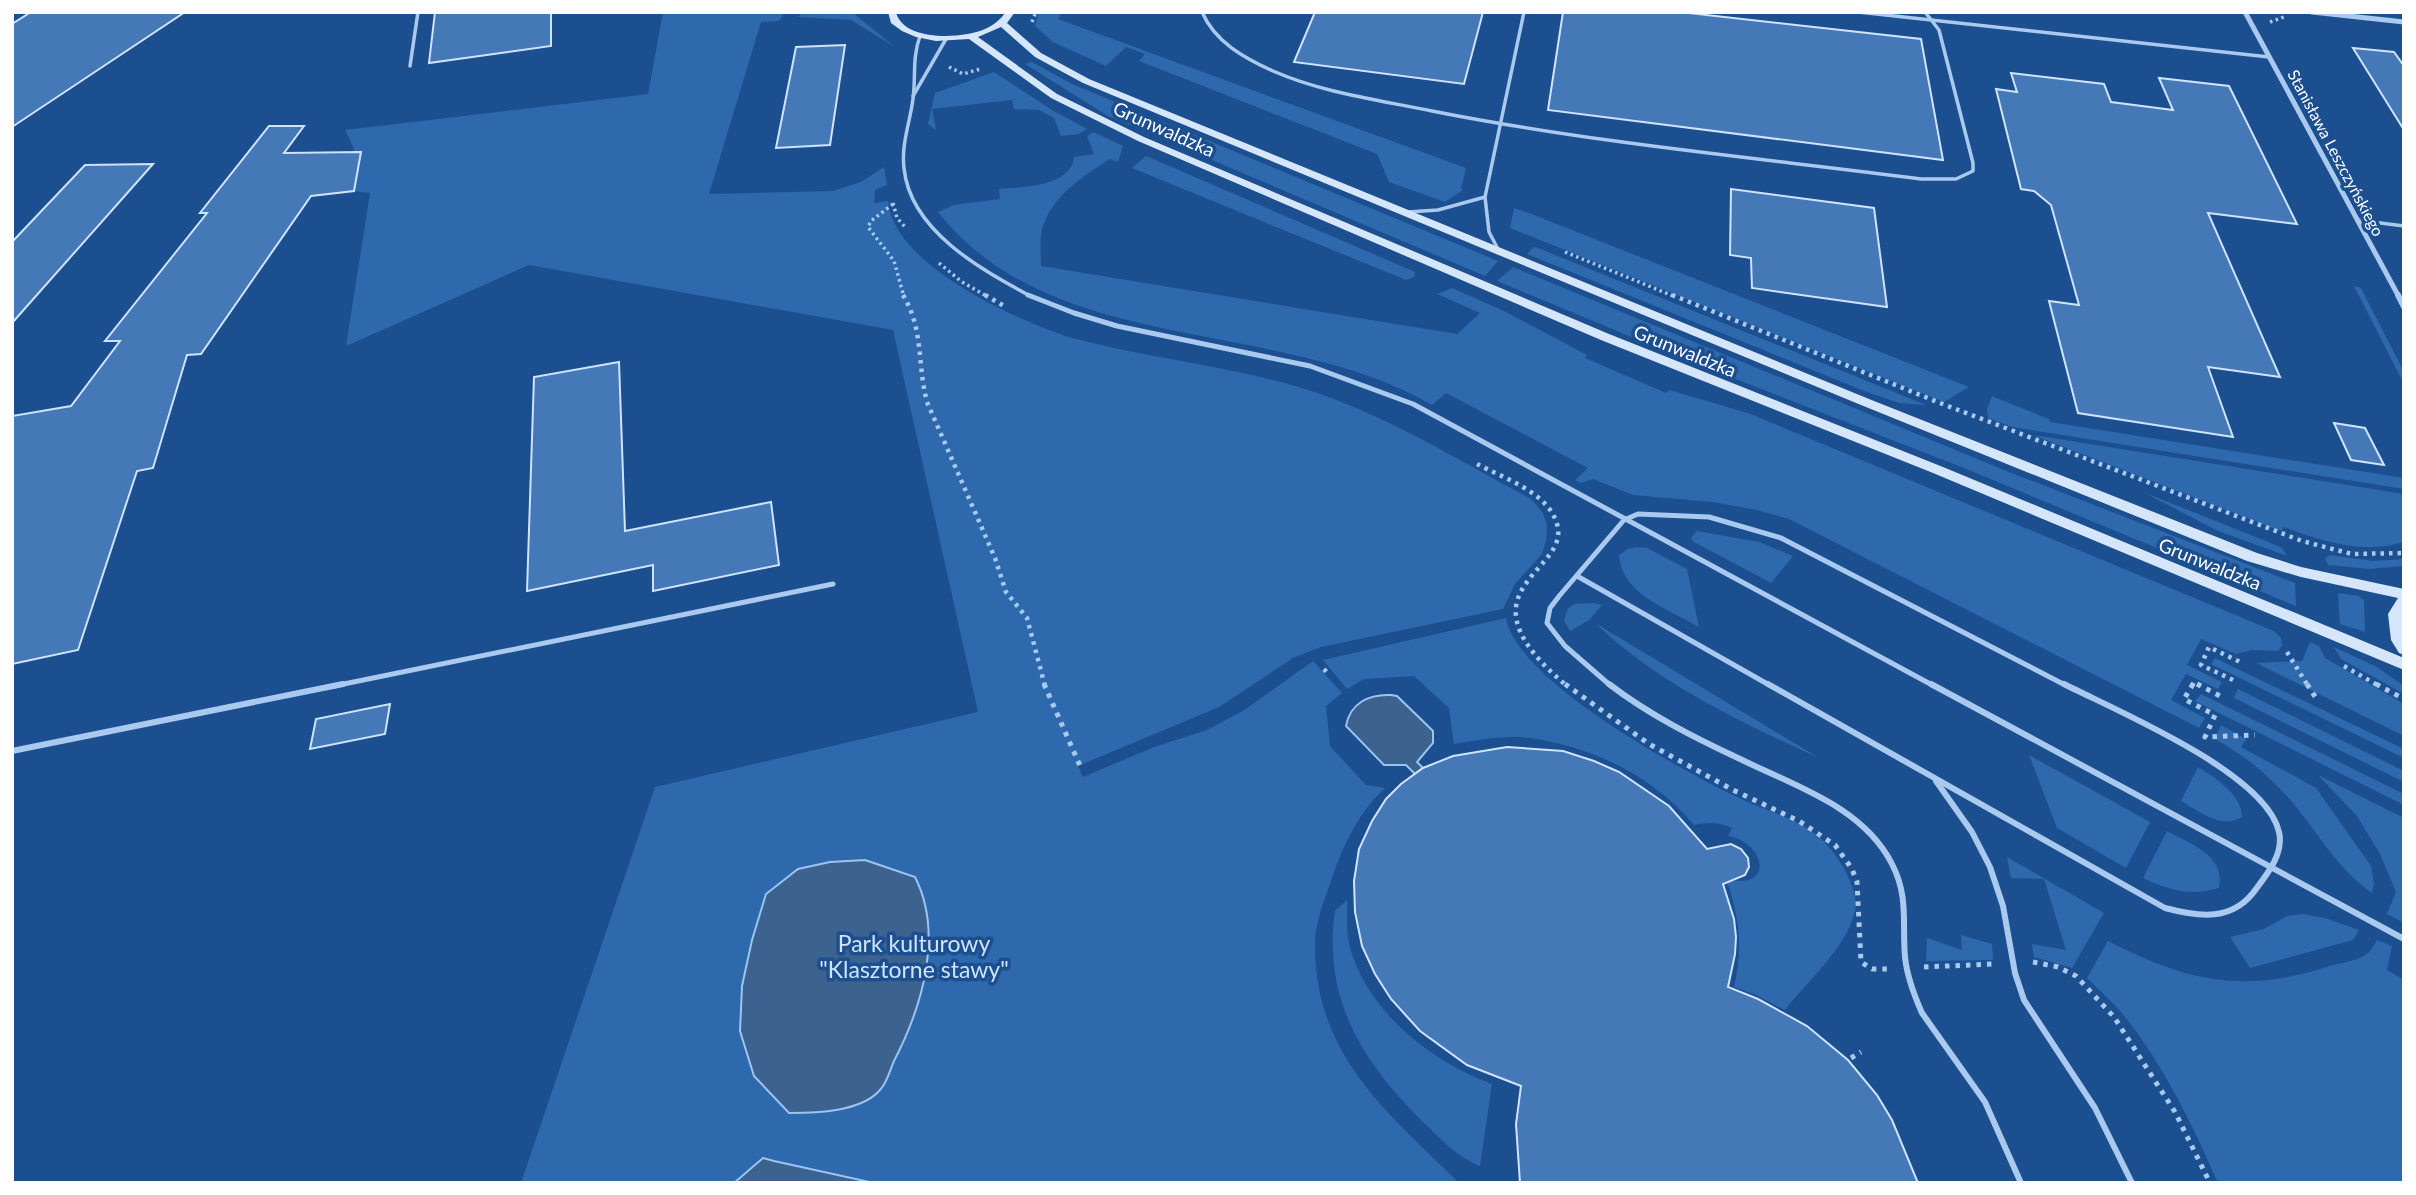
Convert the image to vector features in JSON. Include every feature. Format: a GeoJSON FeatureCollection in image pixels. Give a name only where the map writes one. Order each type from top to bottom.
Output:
{"type":"FeatureCollection","features":[{"type":"Feature","properties":{"kind":"street"},"geometry":{"type":"LineString","coordinates":[[891,13],[899,27],[920,36],[946,38],[970,36],[1002,23],[1011,12]]}},
{"type":"Feature","properties":{"kind":"street","name":"Stanisława Leszczyńskiego"},"geometry":{"type":"LineString","coordinates":[[2245,12],[2404,307]]}},
{"type":"Feature","properties":{"kind":"street"},"geometry":{"type":"LineString","coordinates":[[2312,12],[2404,22]]}},
{"type":"Feature","properties":{"kind":"street","name":"Grunwaldzka"},"geometry":{"type":"LineString","coordinates":[[1002,23],[1047,61],[1086,81],[1403,212],[2252,557],[2301,572],[2404,594]]}},
{"type":"Feature","properties":{"kind":"street","name":"Grunwaldzka"},"geometry":{"type":"LineString","coordinates":[[970,36],[1054,96],[1141,139],[1605,337],[1938,470],[2404,664]]}},
{"type":"Feature","properties":{"kind":"street"},"geometry":{"type":"LineString","coordinates":[[2404,601],[2395,614],[2398,640],[2404,649]]}},
{"type":"Feature","properties":{"kind":"lane"},"geometry":{"type":"LineString","coordinates":[[410,66],[418,12]]}},
{"type":"Feature","properties":{"kind":"lane"},"geometry":{"type":"LineString","coordinates":[[1202,12],[1209,29],[1233,50],[1300,82],[1348,95],[1499,124],[1921,179],[1956,179],[1973,171],[1973,163],[1939,30],[1925,12]]}},
{"type":"Feature","properties":{"kind":"lane"},"geometry":{"type":"LineString","coordinates":[[1499,251],[1489,232],[1485,197],[1524,12]]}},
{"type":"Feature","properties":{"kind":"lane"},"geometry":{"type":"LineString","coordinates":[[1858,12],[2269,57]]}},
{"type":"Feature","properties":{"kind":"lane"},"geometry":{"type":"LineString","coordinates":[[920,36],[911,58],[913,96],[903,166],[913,196],[921,212],[947,242],[975,266],[1009,287],[1045,305],[1081,318],[1136,332],[1291,361],[1360,381],[1413,404],[2404,939]]}},
{"type":"Feature","properties":{"kind":"lane"},"geometry":{"type":"LineString","coordinates":[[913,96],[946,38]]}},
{"type":"Feature","properties":{"kind":"lane"},"geometry":{"type":"LineString","coordinates":[[1403,212],[1438,210],[1485,197]]}},
{"type":"Feature","properties":{"kind":"lane"},"geometry":{"type":"LineString","coordinates":[[2357,220],[2404,226]]}},
{"type":"Feature","properties":{"kind":"lane"},"geometry":{"type":"LineString","coordinates":[[1577,576],[2146,899],[2184,913],[2218,915],[2245,905],[2270,867],[2280,844],[2273,818],[2249,788],[2212,760],[1781,538],[1735,523],[1682,514],[1638,514],[1624,520],[1560,595],[1547,615],[1547,622],[1569,649],[1627,695],[1683,732],[1833,803],[1863,826],[1881,845],[1898,877],[1905,903],[1906,968],[1922,1013],[1985,1102],[2021,1183]]}},
{"type":"Feature","properties":{"kind":"lane"},"geometry":{"type":"LineString","coordinates":[[12,751],[833,584]]}},
{"type":"Feature","properties":{"kind":"lane"},"geometry":{"type":"LineString","coordinates":[[1934,779],[1968,823],[1986,858],[2004,910],[2024,1001],[2042,1032],[2080,1082],[2116,1147],[2132,1183]]}},
{"type":"Feature","properties":{"kind":"path"},"geometry":{"type":"LineString","coordinates":[[944,64],[961,73],[975,71]]}},
{"type":"Feature","properties":{"kind":"path"},"geometry":{"type":"LineString","coordinates":[[911,234],[897,218],[893,202],[871,221],[868,227],[894,261],[897,281],[917,326],[922,348],[922,384],[928,402],[995,558],[1001,581],[1027,618],[1047,694],[1081,768]]}},
{"type":"Feature","properties":{"kind":"path"},"geometry":{"type":"LineString","coordinates":[[1560,250],[1940,403],[2302,541],[2351,554],[2404,553]]}},
{"type":"Feature","properties":{"kind":"path"},"geometry":{"type":"LineString","coordinates":[[938,262],[982,295],[1016,312]]}},
{"type":"Feature","properties":{"kind":"path"},"geometry":{"type":"LineString","coordinates":[[1476,464],[1536,498],[1553,517],[1557,540],[1553,551],[1518,591],[1513,602],[1516,626],[1532,652],[1585,699],[1657,749],[1760,803],[1804,822],[1824,835],[1851,867],[1860,891],[1861,962],[1872,969],[2035,962],[2058,967],[2077,976],[2094,992],[2149,1069],[2175,1112],[2210,1183]]}},
{"type":"Feature","properties":{"kind":"path"},"geometry":{"type":"LineString","coordinates":[[2233,680],[2201,665],[2209,647],[2240,662]]}},
{"type":"Feature","properties":{"kind":"path"},"geometry":{"type":"LineString","coordinates":[[2287,652],[2316,698]]}},
{"type":"Feature","properties":{"kind":"path"},"geometry":{"type":"LineString","coordinates":[[2339,662],[2404,699]]}},
{"type":"Feature","properties":{"kind":"path"},"geometry":{"type":"LineString","coordinates":[[1324,669],[1329,675]]}},
{"type":"Feature","properties":{"kind":"path"},"geometry":{"type":"LineString","coordinates":[[2224,698],[2194,682],[2184,699],[2215,715],[2205,737],[2255,735]]}},
{"type":"Feature","properties":{"kind":"path"},"geometry":{"type":"LineString","coordinates":[[1851,1058],[1861,1052]]}},
{"type":"Feature","properties":{"kind":"green space","name":"Park kulturowy \"Klasztorne stawy\""},"geometry":{"type":"Polygon","coordinates":[[[663,12],[785,12],[779,21],[761,22],[709,194],[833,191],[861,182],[884,167],[887,185],[875,190],[874,203],[888,201],[895,224],[910,246],[932,267],[987,302],[1065,336],[1276,381],[1335,399],[1449,454],[1531,499],[1543,513],[1547,525],[1542,554],[1515,584],[1503,609],[1321,647],[1293,658],[1219,707],[1078,766],[1083,777],[1154,747],[1207,730],[1243,711],[1313,661],[1342,693],[1326,706],[1330,746],[1366,785],[1385,788],[1366,809],[1345,845],[1319,918],[1315,940],[1318,980],[1326,1016],[1340,1048],[1358,1077],[1380,1104],[1459,1183],[521,1183],[655,787],[978,712],[893,330],[529,265],[346,346],[370,193],[354,191],[356,160],[345,130],[648,94],[663,12]]]}},
{"type":"Feature","properties":{"kind":"green space"},"geometry":{"type":"Polygon","coordinates":[[[804,12],[852,12],[895,47],[851,20],[798,17],[804,12]]]}},
{"type":"Feature","properties":{"kind":"green space"},"geometry":{"type":"Polygon","coordinates":[[[1039,12],[1062,12],[1058,19],[1466,168],[1461,189],[1463,190],[1445,202],[1389,182],[1377,154],[1139,61],[1145,54],[1126,47],[1106,66],[1053,42],[1035,26],[1039,12]]]}},
{"type":"Feature","properties":{"kind":"green space"},"geometry":{"type":"Polygon","coordinates":[[[1032,62],[1072,84],[1498,261],[1485,276],[1108,116],[1025,64],[1032,62]]]}},
{"type":"Feature","properties":{"kind":"green space"},"geometry":{"type":"Polygon","coordinates":[[[994,72],[1087,129],[1079,134],[1061,136],[1054,118],[1039,110],[1014,109],[1012,100],[932,109],[936,130],[928,124],[935,93],[994,72]]]}},
{"type":"Feature","properties":{"kind":"green space"},"geometry":{"type":"Polygon","coordinates":[[[1093,132],[1123,146],[1118,162],[1110,159],[1100,165],[1055,203],[1042,228],[1041,266],[1457,334],[1480,313],[1437,294],[1452,288],[1504,311],[1587,355],[1585,358],[1666,393],[1669,390],[1748,413],[2274,631],[2281,638],[2282,645],[2278,651],[2252,650],[2236,654],[2201,639],[2187,665],[2222,682],[2218,689],[2186,674],[2171,700],[2205,718],[2199,728],[1789,519],[1713,502],[1633,495],[1593,479],[1581,483],[1575,480],[1588,468],[1446,393],[1432,405],[1372,377],[1307,358],[1105,314],[1043,292],[986,259],[938,212],[954,205],[1000,199],[999,189],[1032,186],[1055,180],[1071,167],[1074,157],[1094,154],[1087,136],[1093,132]]]}},
{"type":"Feature","properties":{"kind":"green space"},"geometry":{"type":"Polygon","coordinates":[[[1146,156],[1415,272],[1414,277],[1406,280],[1132,168],[1146,156]]]}},
{"type":"Feature","properties":{"kind":"green space"},"geometry":{"type":"Polygon","coordinates":[[[1514,208],[1969,387],[1944,402],[1510,228],[1514,208]]]}},
{"type":"Feature","properties":{"kind":"green space"},"geometry":{"type":"Polygon","coordinates":[[[1534,247],[1926,405],[1899,403],[1864,391],[1527,254],[1534,247]]]}},
{"type":"Feature","properties":{"kind":"green space"},"geometry":{"type":"Polygon","coordinates":[[[1513,267],[2004,470],[2295,583],[2296,606],[1964,468],[1682,358],[1497,281],[1513,267]]]}},
{"type":"Feature","properties":{"kind":"green space"},"geometry":{"type":"Polygon","coordinates":[[[2354,286],[2361,288],[2404,372],[2404,384],[2354,286]]]}},
{"type":"Feature","properties":{"kind":"green space"},"geometry":{"type":"Polygon","coordinates":[[[1992,396],[2049,419],[2050,422],[2404,478],[2404,489],[2012,427],[1988,418],[1987,409],[1992,396]]]}},
{"type":"Feature","properties":{"kind":"green space"},"geometry":{"type":"Polygon","coordinates":[[[2033,435],[2404,494],[2404,542],[2388,546],[2358,547],[2342,545],[2284,527],[2281,531],[2033,435]]]}},
{"type":"Feature","properties":{"kind":"green space"},"geometry":{"type":"Polygon","coordinates":[[[2143,492],[2271,543],[2282,548],[2287,556],[2218,531],[2143,492]]]}},
{"type":"Feature","properties":{"kind":"green space"},"geometry":{"type":"Polygon","coordinates":[[[1697,531],[1759,542],[1793,556],[1771,583],[1694,542],[1691,538],[1697,531]]]}},
{"type":"Feature","properties":{"kind":"green space"},"geometry":{"type":"Polygon","coordinates":[[[1636,547],[1647,548],[1687,569],[1699,627],[1661,607],[1628,580],[1619,555],[1636,547]]]}},
{"type":"Feature","properties":{"kind":"green space"},"geometry":{"type":"Polygon","coordinates":[[[2330,555],[2373,561],[2404,559],[2404,566],[2369,569],[2328,565],[2325,558],[2330,555]]]}},
{"type":"Feature","properties":{"kind":"green space"},"geometry":{"type":"Polygon","coordinates":[[[2338,593],[2358,596],[2364,600],[2365,632],[2340,624],[2338,593]]]}},
{"type":"Feature","properties":{"kind":"green space"},"geometry":{"type":"Polygon","coordinates":[[[1575,604],[1602,605],[1589,620],[1570,631],[1564,620],[1568,608],[1575,604]]]}},
{"type":"Feature","properties":{"kind":"green space"},"geometry":{"type":"Polygon","coordinates":[[[1506,618],[1517,643],[1539,669],[1569,695],[1642,745],[1679,766],[1737,797],[1810,830],[1839,860],[1850,881],[1856,902],[1850,925],[1835,951],[1785,1010],[1734,987],[1739,959],[1739,933],[1726,879],[1742,881],[1752,878],[1758,873],[1760,865],[1751,847],[1728,836],[1732,828],[1713,823],[1694,825],[1660,792],[1641,778],[1576,748],[1521,737],[1454,744],[1449,708],[1414,676],[1364,679],[1347,689],[1323,660],[1506,618]]]}},
{"type":"Feature","properties":{"kind":"green space"},"geometry":{"type":"Polygon","coordinates":[[[1595,623],[1819,758],[1701,700],[1646,665],[1595,623]]]}},
{"type":"Feature","properties":{"kind":"green space"},"geometry":{"type":"Polygon","coordinates":[[[2310,642],[2319,646],[2325,658],[2404,704],[2404,736],[2256,663],[2302,661],[2310,642]]]}},
{"type":"Feature","properties":{"kind":"green space"},"geometry":{"type":"Polygon","coordinates":[[[2334,647],[2377,667],[2404,686],[2404,694],[2341,659],[2334,647]]]}},
{"type":"Feature","properties":{"kind":"green space"},"geometry":{"type":"Polygon","coordinates":[[[2215,658],[2404,749],[2404,758],[2211,664],[2215,658]]]}},
{"type":"Feature","properties":{"kind":"green space"},"geometry":{"type":"Polygon","coordinates":[[[2238,689],[2404,771],[2404,782],[2234,698],[2238,689]]]}},
{"type":"Feature","properties":{"kind":"green space"},"geometry":{"type":"Polygon","coordinates":[[[2201,694],[2404,794],[2404,805],[2195,701],[2201,694]]]}},
{"type":"Feature","properties":{"kind":"green space"},"geometry":{"type":"Polygon","coordinates":[[[2221,725],[2246,739],[2241,747],[2316,788],[2371,866],[2374,883],[2372,893],[2350,875],[2297,808],[2269,778],[2238,753],[2215,739],[2221,725]]]}},
{"type":"Feature","properties":{"kind":"green space"},"geometry":{"type":"Polygon","coordinates":[[[2029,755],[2150,822],[2126,868],[2057,828],[2029,755]]]}},
{"type":"Feature","properties":{"kind":"green space"},"geometry":{"type":"Polygon","coordinates":[[[2198,767],[2233,794],[2238,801],[2242,817],[2226,821],[2210,818],[2181,801],[2198,767]]]}},
{"type":"Feature","properties":{"kind":"green space"},"geometry":{"type":"Polygon","coordinates":[[[2318,775],[2404,818],[2404,923],[2387,914],[2396,892],[2380,854],[2357,816],[2318,775]]]}},
{"type":"Feature","properties":{"kind":"green space"},"geometry":{"type":"Polygon","coordinates":[[[2167,831],[2212,859],[2220,877],[2219,888],[2199,892],[2180,891],[2143,878],[2167,831]]]}},
{"type":"Feature","properties":{"kind":"green space"},"geometry":{"type":"Polygon","coordinates":[[[2007,857],[2104,913],[2072,968],[2034,957],[2032,944],[2066,950],[2044,879],[2011,878],[2007,857]]]}},
{"type":"Feature","properties":{"kind":"green space"},"geometry":{"type":"Polygon","coordinates":[[[1347,900],[1348,938],[1357,967],[1369,990],[1385,1011],[1424,1047],[1446,1062],[1492,1084],[1480,1166],[1450,1148],[1403,1101],[1366,1054],[1352,1028],[1335,973],[1333,943],[1335,911],[1347,900]]]}},
{"type":"Feature","properties":{"kind":"green space"},"geometry":{"type":"Polygon","coordinates":[[[2303,914],[2325,918],[2359,930],[2353,940],[2250,968],[2230,937],[2264,929],[2287,916],[2303,914]]]}},
{"type":"Feature","properties":{"kind":"green space"},"geometry":{"type":"Polygon","coordinates":[[[1961,935],[1992,944],[1993,960],[1926,961],[1927,938],[1962,950],[1961,935]]]}},
{"type":"Feature","properties":{"kind":"green space"},"geometry":{"type":"Polygon","coordinates":[[[2377,940],[2392,946],[2387,970],[2404,980],[2404,1183],[2218,1183],[2165,1076],[2121,1012],[2087,978],[2108,941],[2163,966],[2189,974],[2240,981],[2296,975],[2354,960],[2368,953],[2377,940]]]}},
{"type":"Feature","properties":{"kind":"shaded area"},"geometry":{"type":"Polygon","coordinates":[[[1397,696],[1433,731],[1433,743],[1417,762],[1423,768],[1415,774],[1406,765],[1384,765],[1346,726],[1356,706],[1368,698],[1397,696]]]}},
{"type":"Feature","properties":{"kind":"shaded area"},"geometry":{"type":"Polygon","coordinates":[[[865,860],[915,877],[924,899],[928,922],[926,970],[921,994],[904,1040],[880,1090],[862,1103],[850,1107],[825,1112],[789,1113],[754,1076],[740,1031],[742,986],[752,940],[766,894],[798,869],[830,862],[865,860]]]}},
{"type":"Feature","properties":{"kind":"shaded area"},"geometry":{"type":"Polygon","coordinates":[[[763,1158],[774,1161],[874,1183],[734,1183],[763,1158]]]}},
{"type":"Feature","properties":{"kind":"building"},"geometry":{"type":"Polygon","coordinates":[[[31,12],[185,12],[12,127],[12,24],[31,12]]]}},
{"type":"Feature","properties":{"kind":"building"},"geometry":{"type":"Polygon","coordinates":[[[435,12],[551,12],[551,46],[429,63],[435,12]]]}},
{"type":"Feature","properties":{"kind":"building"},"geometry":{"type":"Polygon","coordinates":[[[1315,12],[1483,12],[1464,84],[1294,62],[1315,12]]]}},
{"type":"Feature","properties":{"kind":"building"},"geometry":{"type":"Polygon","coordinates":[[[1563,12],[1680,12],[1921,39],[1943,160],[1548,110],[1563,12]]]}},
{"type":"Feature","properties":{"kind":"building"},"geometry":{"type":"Polygon","coordinates":[[[845,45],[830,145],[776,148],[796,47],[845,45]]]}},
{"type":"Feature","properties":{"kind":"building"},"geometry":{"type":"Polygon","coordinates":[[[2353,48],[2394,52],[2404,66],[2404,130],[2353,48]]]}},
{"type":"Feature","properties":{"kind":"building"},"geometry":{"type":"Polygon","coordinates":[[[2011,73],[2104,84],[2111,102],[2173,110],[2159,78],[2229,86],[2297,224],[2208,213],[2280,377],[2208,367],[2233,437],[2078,413],[2049,301],[2079,305],[2051,205],[2034,191],[2021,189],[1996,89],[2017,92],[2011,73]]]}},
{"type":"Feature","properties":{"kind":"building"},"geometry":{"type":"Polygon","coordinates":[[[269,126],[304,126],[284,153],[361,152],[354,191],[311,196],[201,354],[187,355],[153,468],[137,471],[78,650],[12,664],[12,416],[71,406],[120,341],[105,341],[207,213],[200,213],[269,126]]]}},
{"type":"Feature","properties":{"kind":"building"},"geometry":{"type":"Polygon","coordinates":[[[153,164],[12,323],[12,242],[85,165],[153,164]]]}},
{"type":"Feature","properties":{"kind":"building"},"geometry":{"type":"Polygon","coordinates":[[[1731,189],[1874,208],[1887,307],[1752,288],[1751,258],[1730,255],[1731,189]]]}},
{"type":"Feature","properties":{"kind":"building"},"geometry":{"type":"Polygon","coordinates":[[[619,362],[625,531],[771,502],[779,565],[653,591],[653,565],[527,591],[534,377],[619,362]]]}},
{"type":"Feature","properties":{"kind":"building"},"geometry":{"type":"Polygon","coordinates":[[[2334,423],[2365,428],[2384,465],[2351,460],[2334,423]]]}},
{"type":"Feature","properties":{"kind":"building"},"geometry":{"type":"Polygon","coordinates":[[[390,704],[385,734],[310,749],[316,719],[390,704]]]}},
{"type":"Feature","properties":{"kind":"building"},"geometry":{"type":"Polygon","coordinates":[[[1507,747],[1563,751],[1594,761],[1619,772],[1669,806],[1707,849],[1731,844],[1741,849],[1748,858],[1749,867],[1745,875],[1723,884],[1734,919],[1736,937],[1728,987],[1758,999],[1807,1026],[1848,1060],[1877,1095],[1892,1120],[1918,1183],[1520,1183],[1516,1124],[1521,1086],[1467,1065],[1420,1031],[1391,999],[1362,946],[1355,912],[1354,881],[1359,849],[1372,821],[1386,799],[1401,784],[1423,768],[1453,756],[1507,747]]]}}]}
